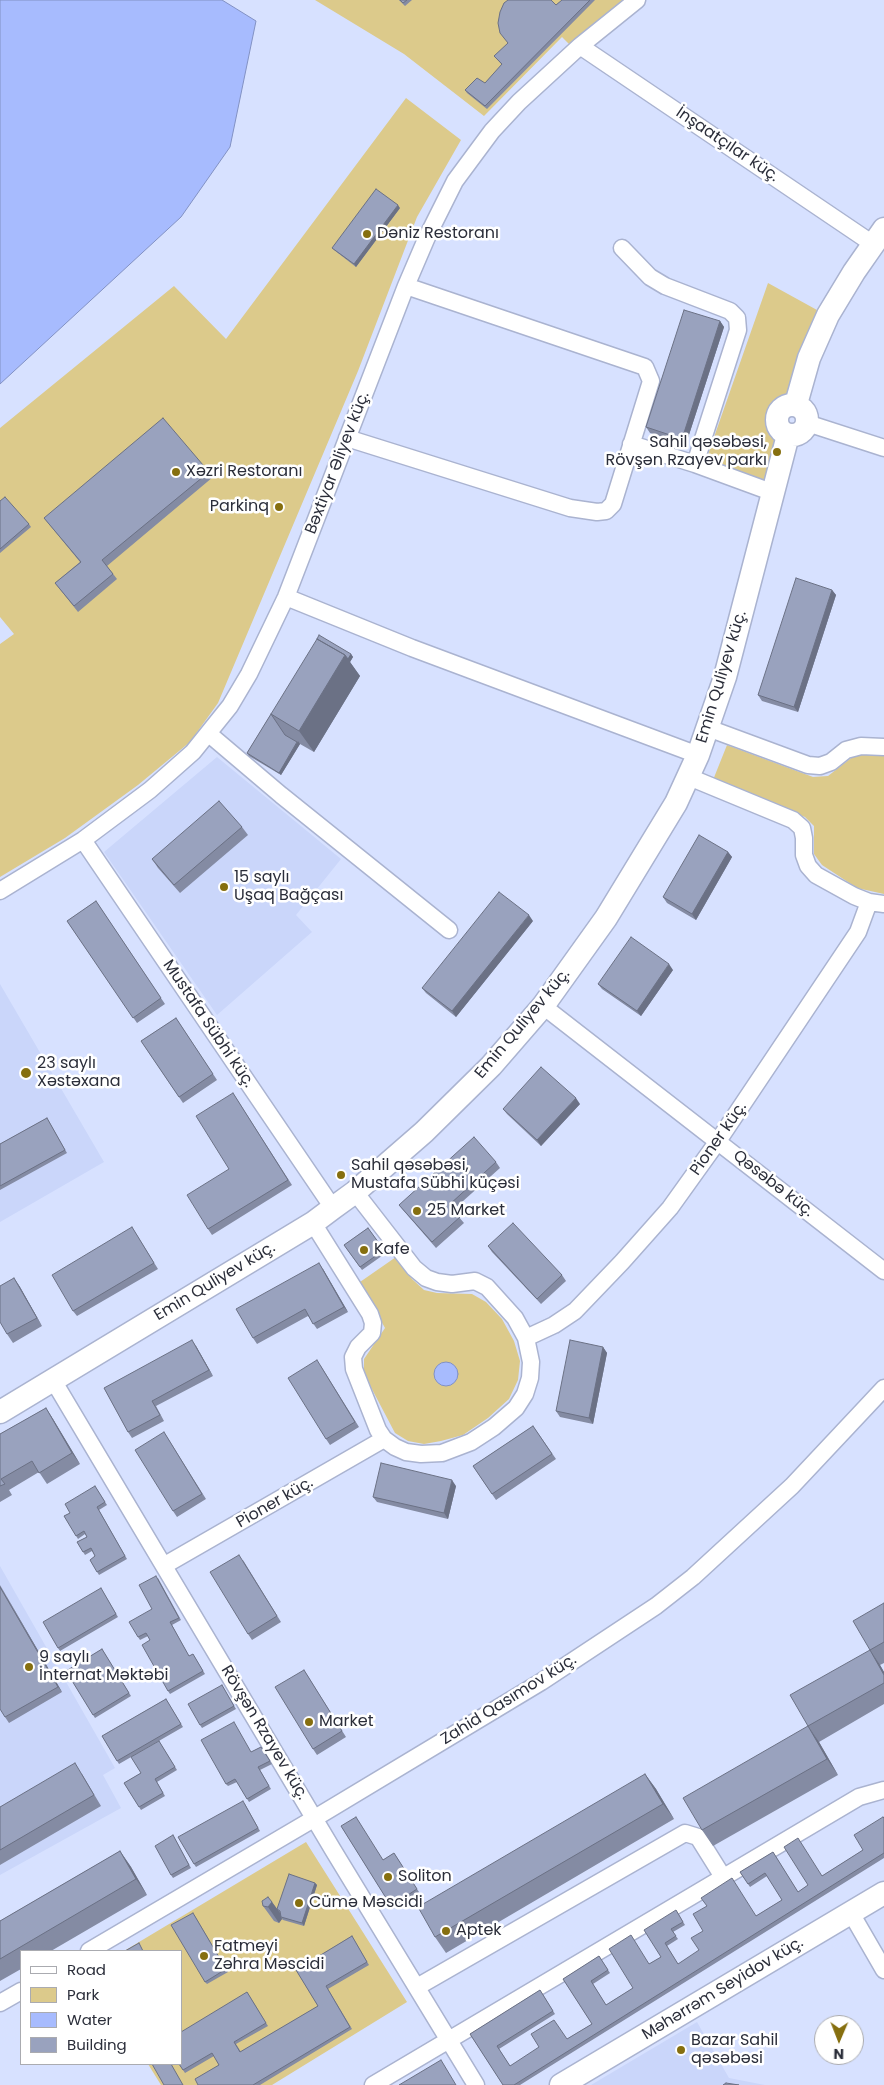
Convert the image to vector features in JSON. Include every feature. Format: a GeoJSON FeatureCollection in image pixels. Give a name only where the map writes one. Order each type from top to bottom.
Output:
{"type":"FeatureCollection","features":[{"type":"Feature","properties":{"kind":"street","name":"Bəxtiyar Əliyev küç."},"geometry":{"type":"LineString","coordinates":[[0,891],[83,840],[150,790],[193,752],[230,706],[249,674],[286,597],[406,286],[427,237],[460,174],[492,131],[519,102],[580,46],[637,0]]}},
{"type":"Feature","properties":{"kind":"street","name":"İnşaatçılar küç."},"geometry":{"type":"LineString","coordinates":[[580,46],[879,237]]}},
{"type":"Feature","properties":{"kind":"street"},"geometry":{"type":"LineString","coordinates":[[796,404],[803,374],[818,335],[854,272],[879,237]]}},
{"type":"Feature","properties":{"kind":"street"},"geometry":{"type":"LineString","coordinates":[[622,248],[650,277],[664,286],[730,311],[737,318],[738,330],[695,464]]}},
{"type":"Feature","properties":{"kind":"street"},"geometry":{"type":"LineString","coordinates":[[347,438],[570,508],[597,512],[606,511],[613,504],[650,381],[645,367],[406,286]]}},
{"type":"Feature","properties":{"kind":"street"},"geometry":{"type":"LineString","coordinates":[[788,404],[796,404],[803,408],[807,415],[807,423],[803,430],[796,435],[788,435],[781,431],[776,424],[776,416],[780,408],[788,404]]}},
{"type":"Feature","properties":{"kind":"street"},"geometry":{"type":"LineString","coordinates":[[807,423],[884,448]]}},
{"type":"Feature","properties":{"kind":"street","name":"Emin Quliyev küç."},"geometry":{"type":"LineString","coordinates":[[0,1412],[313,1223],[355,1192],[444,1112],[491,1066],[543,1006],[606,918],[666,822],[689,777],[725,677],[788,435]]}},
{"type":"Feature","properties":{"kind":"street"},"geometry":{"type":"LineString","coordinates":[[631,444],[695,464],[774,493]]}},
{"type":"Feature","properties":{"kind":"street"},"geometry":{"type":"LineString","coordinates":[[286,597],[412,648],[698,756]]}},
{"type":"Feature","properties":{"kind":"street"},"geometry":{"type":"LineString","coordinates":[[708,728],[808,765],[820,766],[832,762],[846,750],[861,746],[884,748]]}},
{"type":"Feature","properties":{"kind":"street"},"geometry":{"type":"LineString","coordinates":[[209,734],[281,795],[449,930]]}},
{"type":"Feature","properties":{"kind":"street"},"geometry":{"type":"LineString","coordinates":[[689,777],[793,820],[802,828],[804,855],[808,866],[816,875],[854,896],[877,903]]}},
{"type":"Feature","properties":{"kind":"street","name":"Mustafa Sübhi küç."},"geometry":{"type":"LineString","coordinates":[[83,840],[333,1208]]}},
{"type":"Feature","properties":{"kind":"street","name":"Pioner küç."},"geometry":{"type":"LineString","coordinates":[[526,1338],[554,1326],[574,1311],[622,1262],[670,1208],[718,1141],[877,903]]}},
{"type":"Feature","properties":{"kind":"street","name":"Qəsəbə küç."},"geometry":{"type":"LineString","coordinates":[[543,1006],[884,1271]]}},
{"type":"Feature","properties":{"kind":"street"},"geometry":{"type":"LineString","coordinates":[[313,1223],[370,1314],[372,1333],[358,1346],[353,1358],[354,1369],[378,1430],[384,1439],[406,1452],[421,1454],[442,1453],[471,1442],[494,1427],[516,1408],[525,1394],[530,1378],[531,1362],[526,1338],[515,1318],[486,1287],[474,1281],[452,1284],[426,1278],[414,1268],[355,1192]]}},
{"type":"Feature","properties":{"kind":"street","name":"Rövşən Rzayev küç."},"geometry":{"type":"LineString","coordinates":[[53,1380],[476,2085]]}},
{"type":"Feature","properties":{"kind":"street","name":"Zahid Qasımov küç."},"geometry":{"type":"LineString","coordinates":[[91,1950],[541,1682],[656,1606],[693,1577],[792,1486],[884,1388]]}},
{"type":"Feature","properties":{"kind":"street","name":"Pioner küç."},"geometry":{"type":"LineString","coordinates":[[165,1565],[384,1439]]}},
{"type":"Feature","properties":{"kind":"street"},"geometry":{"type":"LineString","coordinates":[[374,2085],[858,1798],[884,1790]]}},
{"type":"Feature","properties":{"kind":"street"},"geometry":{"type":"LineString","coordinates":[[417,1987],[685,1833],[698,1837],[723,1877]]}},
{"type":"Feature","properties":{"kind":"street","name":"Məhərrəm Seyidov küç."},"geometry":{"type":"LineString","coordinates":[[561,2085],[884,1893]]}},
{"type":"Feature","properties":{"kind":"street"},"geometry":{"type":"LineString","coordinates":[[852,1913],[884,1970]]}},
{"type":"Feature","properties":{"kind":"street"},"geometry":{"type":"LineString","coordinates":[[0,2003],[20,1992]]}},
{"type":"Feature","properties":{"kind":"shaded area","name":"15 saylı Uşaq Bağçası"},"geometry":{"type":"Polygon","coordinates":[[[217,757],[341,859],[296,915],[312,932],[217,1015],[104,852],[217,757]]]}},
{"type":"Feature","properties":{"kind":"shaded area","name":"23 saylı Xəstəxana"},"geometry":{"type":"Polygon","coordinates":[[[0,984],[104,1162],[0,1222],[0,984]]]}},
{"type":"Feature","properties":{"kind":"shaded area","name":"9 saylı İnternat Məktəbi"},"geometry":{"type":"Polygon","coordinates":[[[0,1566],[115,1768],[103,1775],[121,1808],[0,1875],[0,1566]]]}},
{"type":"Feature","properties":{"kind":"shaded area","name":"Bazar Sahil qəsəbəsi"},"geometry":{"type":"Polygon","coordinates":[[[697,2022],[729,2078],[765,2085],[591,2085],[697,2022]]]}},
{"type":"Feature","properties":{"kind":"green space"},"geometry":{"type":"Polygon","coordinates":[[[315,0],[626,0],[571,46],[562,37],[484,116],[404,54],[315,0]]]}},
{"type":"Feature","properties":{"kind":"green space"},"geometry":{"type":"Polygon","coordinates":[[[406,98],[461,140],[417,217],[358,371],[218,703],[190,742],[138,785],[65,838],[0,877],[0,644],[14,634],[0,617],[0,428],[174,286],[226,339],[406,98]]]}},
{"type":"Feature","properties":{"kind":"green space"},"geometry":{"type":"Polygon","coordinates":[[[768,283],[817,310],[790,394],[771,403],[767,415],[770,427],[780,439],[767,483],[706,460],[768,283]]]}},
{"type":"Feature","properties":{"kind":"green space"},"geometry":{"type":"Polygon","coordinates":[[[727,745],[813,777],[828,776],[855,755],[874,753],[884,756],[884,894],[857,888],[822,865],[814,854],[814,826],[805,817],[713,780],[727,745]]]}},
{"type":"Feature","properties":{"kind":"green space"},"geometry":{"type":"Polygon","coordinates":[[[396,1257],[412,1279],[424,1290],[437,1293],[472,1294],[486,1302],[502,1319],[514,1341],[520,1361],[518,1380],[509,1399],[488,1418],[463,1435],[424,1444],[408,1441],[395,1433],[364,1374],[364,1359],[385,1328],[360,1282],[396,1257]]]}},
{"type":"Feature","properties":{"kind":"green space"},"geometry":{"type":"Polygon","coordinates":[[[306,1842],[407,2002],[272,2085],[161,2085],[149,2065],[182,2065],[182,1950],[126,1950],[306,1842]]]}},
{"type":"Feature","properties":{"kind":"water"},"geometry":{"type":"Polygon","coordinates":[[[0,0],[222,0],[256,21],[230,147],[181,217],[0,384],[0,0]]]}},
{"type":"Feature","properties":{"kind":"water"},"geometry":{"type":"Polygon","coordinates":[[[446,1362],[454,1366],[458,1374],[454,1382],[446,1386],[438,1382],[434,1374],[438,1366],[446,1362]]]}},
{"type":"Feature","properties":{"kind":"building"},"geometry":{"type":"Polygon","coordinates":[[[508,0],[551,0],[556,5],[562,0],[590,0],[485,106],[465,90],[477,78],[485,83],[502,64],[494,56],[508,43],[500,33],[498,23],[500,12],[504,3],[508,0]]]}},
{"type":"Feature","properties":{"kind":"building"},"geometry":{"type":"Polygon","coordinates":[[[376,189],[398,205],[354,264],[332,248],[376,189]]]}},
{"type":"Feature","properties":{"kind":"building"},"geometry":{"type":"Polygon","coordinates":[[[684,310],[720,321],[682,439],[646,427],[684,310]]]}},
{"type":"Feature","properties":{"kind":"building"},"geometry":{"type":"Polygon","coordinates":[[[163,418],[209,472],[102,560],[113,574],[74,606],[55,583],[81,562],[44,518],[163,418]]]}},
{"type":"Feature","properties":{"kind":"building"},"geometry":{"type":"Polygon","coordinates":[[[5,497],[29,524],[0,549],[0,501],[5,497]]]}},
{"type":"Feature","properties":{"kind":"building"},"geometry":{"type":"Polygon","coordinates":[[[796,578],[832,590],[794,707],[758,695],[796,578]]]}},
{"type":"Feature","properties":{"kind":"building"},"geometry":{"type":"Polygon","coordinates":[[[319,635],[351,654],[348,659],[345,655],[317,639],[319,635]]]}},
{"type":"Feature","properties":{"kind":"building"},"geometry":{"type":"Polygon","coordinates":[[[317,639],[345,655],[299,731],[271,714],[317,639]]]}},
{"type":"Feature","properties":{"kind":"building"},"geometry":{"type":"Polygon","coordinates":[[[271,714],[285,735],[297,742],[279,773],[247,753],[271,714]]]}},
{"type":"Feature","properties":{"kind":"building"},"geometry":{"type":"Polygon","coordinates":[[[219,801],[242,827],[174,885],[152,859],[219,801]]]}},
{"type":"Feature","properties":{"kind":"building"},"geometry":{"type":"Polygon","coordinates":[[[699,835],[728,852],[692,914],[663,897],[699,835]]]}},
{"type":"Feature","properties":{"kind":"building"},"geometry":{"type":"Polygon","coordinates":[[[499,892],[529,915],[452,1011],[422,988],[499,892]]]}},
{"type":"Feature","properties":{"kind":"building"},"geometry":{"type":"Polygon","coordinates":[[[96,901],[161,998],[133,1018],[67,921],[96,901]]]}},
{"type":"Feature","properties":{"kind":"building"},"geometry":{"type":"Polygon","coordinates":[[[631,937],[669,964],[637,1011],[598,984],[631,937]]]}},
{"type":"Feature","properties":{"kind":"building"},"geometry":{"type":"Polygon","coordinates":[[[176,1018],[213,1074],[179,1097],[141,1041],[176,1018]]]}},
{"type":"Feature","properties":{"kind":"building"},"geometry":{"type":"Polygon","coordinates":[[[541,1067],[576,1098],[537,1140],[503,1109],[541,1067]]]}},
{"type":"Feature","properties":{"kind":"building"},"geometry":{"type":"Polygon","coordinates":[[[233,1093],[288,1180],[208,1229],[187,1195],[229,1169],[196,1116],[233,1093]]]}},
{"type":"Feature","properties":{"kind":"building"},"geometry":{"type":"Polygon","coordinates":[[[47,1118],[65,1150],[0,1186],[0,1144],[47,1118]]]}},
{"type":"Feature","properties":{"kind":"building"},"geometry":{"type":"Polygon","coordinates":[[[474,1137],[496,1162],[449,1205],[460,1217],[432,1242],[399,1205],[474,1137]]]}},
{"type":"Feature","properties":{"kind":"building"},"geometry":{"type":"Polygon","coordinates":[[[513,1223],[562,1275],[537,1299],[488,1246],[513,1223]]]}},
{"type":"Feature","properties":{"kind":"building"},"geometry":{"type":"Polygon","coordinates":[[[132,1227],[154,1263],[73,1311],[52,1275],[132,1227]]]}},
{"type":"Feature","properties":{"kind":"building"},"geometry":{"type":"Polygon","coordinates":[[[368,1228],[384,1250],[360,1267],[344,1245],[368,1228]]]}},
{"type":"Feature","properties":{"kind":"building"},"geometry":{"type":"Polygon","coordinates":[[[319,1263],[344,1307],[313,1324],[305,1309],[253,1338],[236,1309],[319,1263]]]}},
{"type":"Feature","properties":{"kind":"building"},"geometry":{"type":"Polygon","coordinates":[[[14,1278],[37,1318],[7,1334],[0,1322],[0,1286],[14,1278]]]}},
{"type":"Feature","properties":{"kind":"building"},"geometry":{"type":"Polygon","coordinates":[[[192,1340],[209,1370],[152,1401],[160,1415],[128,1432],[104,1388],[192,1340]]]}},
{"type":"Feature","properties":{"kind":"building"},"geometry":{"type":"Polygon","coordinates":[[[570,1340],[603,1347],[589,1418],[556,1411],[570,1340]]]}},
{"type":"Feature","properties":{"kind":"building"},"geometry":{"type":"Polygon","coordinates":[[[317,1360],[355,1422],[326,1439],[288,1378],[317,1360]]]}},
{"type":"Feature","properties":{"kind":"building"},"geometry":{"type":"Polygon","coordinates":[[[46,1408],[72,1453],[39,1473],[32,1461],[1,1479],[5,1484],[0,1486],[0,1434],[46,1408]]]}},
{"type":"Feature","properties":{"kind":"building"},"geometry":{"type":"Polygon","coordinates":[[[533,1426],[552,1454],[492,1494],[473,1466],[533,1426]]]}},
{"type":"Feature","properties":{"kind":"building"},"geometry":{"type":"Polygon","coordinates":[[[164,1432],[202,1494],[173,1511],[135,1450],[164,1432]]]}},
{"type":"Feature","properties":{"kind":"building"},"geometry":{"type":"Polygon","coordinates":[[[381,1463],[452,1480],[444,1513],[373,1497],[381,1463]]]}},
{"type":"Feature","properties":{"kind":"building"},"geometry":{"type":"Polygon","coordinates":[[[95,1486],[105,1502],[97,1507],[125,1556],[97,1572],[90,1560],[95,1556],[91,1548],[83,1552],[77,1542],[87,1537],[84,1531],[76,1536],[64,1516],[70,1513],[65,1504],[95,1486]]]}},
{"type":"Feature","properties":{"kind":"building"},"geometry":{"type":"Polygon","coordinates":[[[239,1555],[277,1616],[248,1634],[210,1572],[239,1555]]]}},
{"type":"Feature","properties":{"kind":"building"},"geometry":{"type":"Polygon","coordinates":[[[156,1576],[179,1618],[170,1622],[189,1656],[193,1654],[203,1671],[168,1691],[142,1645],[150,1640],[146,1633],[138,1637],[129,1622],[152,1609],[139,1585],[156,1576]]]}},
{"type":"Feature","properties":{"kind":"building"},"geometry":{"type":"Polygon","coordinates":[[[0,1587],[58,1687],[5,1717],[0,1709],[0,1587]]]}},
{"type":"Feature","properties":{"kind":"building"},"geometry":{"type":"Polygon","coordinates":[[[101,1588],[116,1614],[58,1648],[43,1622],[101,1588]]]}},
{"type":"Feature","properties":{"kind":"building"},"geometry":{"type":"Polygon","coordinates":[[[884,1603],[884,1642],[870,1650],[853,1621],[884,1603]]]}},
{"type":"Feature","properties":{"kind":"building"},"geometry":{"type":"Polygon","coordinates":[[[102,1649],[129,1693],[93,1715],[66,1671],[102,1649]]]}},
{"type":"Feature","properties":{"kind":"building"},"geometry":{"type":"Polygon","coordinates":[[[870,1650],[884,1675],[884,1683],[808,1726],[790,1695],[870,1650]]]}},
{"type":"Feature","properties":{"kind":"building"},"geometry":{"type":"Polygon","coordinates":[[[304,1670],[342,1731],[313,1749],[275,1687],[304,1670]]]}},
{"type":"Feature","properties":{"kind":"building"},"geometry":{"type":"Polygon","coordinates":[[[222,1685],[234,1706],[200,1725],[188,1704],[222,1685]]]}},
{"type":"Feature","properties":{"kind":"building"},"geometry":{"type":"Polygon","coordinates":[[[166,1699],[181,1724],[117,1761],[102,1736],[166,1699]]]}},
{"type":"Feature","properties":{"kind":"building"},"geometry":{"type":"Polygon","coordinates":[[[234,1722],[251,1752],[261,1747],[270,1761],[258,1767],[269,1786],[247,1799],[235,1779],[226,1784],[201,1740],[234,1722]]]}},
{"type":"Feature","properties":{"kind":"building"},"geometry":{"type":"Polygon","coordinates":[[[808,1726],[827,1759],[702,1830],[683,1798],[808,1726]]]}},
{"type":"Feature","properties":{"kind":"building"},"geometry":{"type":"Polygon","coordinates":[[[159,1741],[175,1767],[155,1779],[163,1793],[139,1807],[124,1783],[141,1773],[131,1757],[159,1741]]]}},
{"type":"Feature","properties":{"kind":"building"},"geometry":{"type":"Polygon","coordinates":[[[75,1763],[94,1795],[0,1850],[0,1807],[75,1763]]]}},
{"type":"Feature","properties":{"kind":"building"},"geometry":{"type":"Polygon","coordinates":[[[645,1774],[663,1804],[435,1937],[418,1907],[645,1774]]]}},
{"type":"Feature","properties":{"kind":"building"},"geometry":{"type":"Polygon","coordinates":[[[243,1801],[258,1828],[194,1864],[178,1837],[243,1801]]]}},
{"type":"Feature","properties":{"kind":"building"},"geometry":{"type":"Polygon","coordinates":[[[356,1817],[383,1860],[394,1853],[417,1889],[391,1906],[341,1826],[356,1817]]]}},
{"type":"Feature","properties":{"kind":"building"},"geometry":{"type":"Polygon","coordinates":[[[883,1817],[884,1853],[514,2085],[503,2085],[470,2034],[540,1990],[553,2011],[497,2046],[510,2066],[539,2047],[531,2034],[554,2020],[567,2039],[592,2024],[563,1979],[599,1956],[608,1970],[591,1981],[606,2005],[633,1988],[609,1949],[631,1935],[649,1964],[661,1957],[644,1930],[676,1910],[683,1922],[671,1929],[676,1936],[665,1943],[678,1964],[699,1950],[691,1938],[703,1931],[693,1914],[707,1906],[701,1898],[732,1878],[756,1916],[782,1900],[765,1873],[748,1884],[740,1872],[773,1852],[798,1892],[808,1885],[784,1847],[798,1838],[822,1876],[863,1850],[854,1835],[883,1817]]]}},
{"type":"Feature","properties":{"kind":"building"},"geometry":{"type":"Polygon","coordinates":[[[173,1835],[189,1865],[171,1875],[155,1846],[173,1835]]]}},
{"type":"Feature","properties":{"kind":"building"},"geometry":{"type":"Polygon","coordinates":[[[120,1851],[136,1879],[0,1959],[0,1921],[120,1851]]]}},
{"type":"Feature","properties":{"kind":"building"},"geometry":{"type":"Polygon","coordinates":[[[289,1874],[315,1883],[302,1923],[281,1917],[280,1911],[277,1909],[289,1874]]]}},
{"type":"Feature","properties":{"kind":"building"},"geometry":{"type":"Polygon","coordinates":[[[268,1897],[272,1902],[268,1907],[263,1906],[262,1901],[268,1897]]]}},
{"type":"Feature","properties":{"kind":"building"},"geometry":{"type":"Polygon","coordinates":[[[193,1913],[226,1969],[205,1982],[171,1925],[193,1913]]]}},
{"type":"Feature","properties":{"kind":"building"},"geometry":{"type":"Polygon","coordinates":[[[352,1936],[367,1962],[326,1986],[350,2027],[253,2085],[198,2085],[195,2079],[219,2065],[212,2053],[183,2070],[180,2065],[182,2065],[182,2031],[247,1992],[266,2023],[234,2042],[240,2052],[318,2006],[296,1970],[352,1936]]]}},
{"type":"Feature","properties":{"kind":"building"},"geometry":{"type":"Polygon","coordinates":[[[139,1943],[142,1950],[127,1950],[139,1943]]]}},
{"type":"Feature","properties":{"kind":"building"},"geometry":{"type":"Polygon","coordinates":[[[441,2060],[456,2085],[399,2085],[441,2060]]]}},
{"type":"Feature","properties":{"kind":"building"},"geometry":{"type":"Polygon","coordinates":[[[153,2065],[172,2065],[183,2085],[164,2085],[153,2065]]]}},
{"type":"Feature","properties":{"kind":"building"},"geometry":{"type":"Polygon","coordinates":[[[726,2083],[739,2085],[723,2085],[726,2083]]]}},
{"type":"Feature","properties":{"kind":"place","name":"Dəniz Restoranı"},"geometry":{"type":"Point","coordinates":[367,234]}},
{"type":"Feature","properties":{"kind":"place","name":"Sahil qəsəbəsi, Rövşən Rzayev parkı"},"geometry":{"type":"Point","coordinates":[777,452]}},
{"type":"Feature","properties":{"kind":"place","name":"Xəzri Restoranı"},"geometry":{"type":"Point","coordinates":[176,472]}},
{"type":"Feature","properties":{"kind":"place","name":"Parkinq"},"geometry":{"type":"Point","coordinates":[279,507]}},
{"type":"Feature","properties":{"kind":"place","name":"15 saylı Uşaq Bağçası"},"geometry":{"type":"Point","coordinates":[224,887]}},
{"type":"Feature","properties":{"kind":"place","name":"23 saylı Xəstəxana"},"geometry":{"type":"Point","coordinates":[26,1073]}},
{"type":"Feature","properties":{"kind":"place","name":"Sahil qəsəbəsi, Mustafa Sübhi küçəsi"},"geometry":{"type":"Point","coordinates":[341,1175]}},
{"type":"Feature","properties":{"kind":"place","name":"25 Market"},"geometry":{"type":"Point","coordinates":[417,1211]}},
{"type":"Feature","properties":{"kind":"place","name":"Kafe"},"geometry":{"type":"Point","coordinates":[364,1250]}},
{"type":"Feature","properties":{"kind":"place","name":"9 saylı İnternat Məktəbi"},"geometry":{"type":"Point","coordinates":[29,1667]}},
{"type":"Feature","properties":{"kind":"place","name":"Market"},"geometry":{"type":"Point","coordinates":[309,1722]}},
{"type":"Feature","properties":{"kind":"place","name":"Soliton"},"geometry":{"type":"Point","coordinates":[388,1877]}},
{"type":"Feature","properties":{"kind":"place","name":"Cümə Məscidi"},"geometry":{"type":"Point","coordinates":[299,1903]}},
{"type":"Feature","properties":{"kind":"place","name":"Aptek"},"geometry":{"type":"Point","coordinates":[446,1931]}},
{"type":"Feature","properties":{"kind":"place","name":"Fatmeyi Zəhra Məscidi"},"geometry":{"type":"Point","coordinates":[204,1956]}},
{"type":"Feature","properties":{"kind":"place","name":"Bazar Sahil qəsəbəsi"},"geometry":{"type":"Point","coordinates":[681,2050]}}]}
